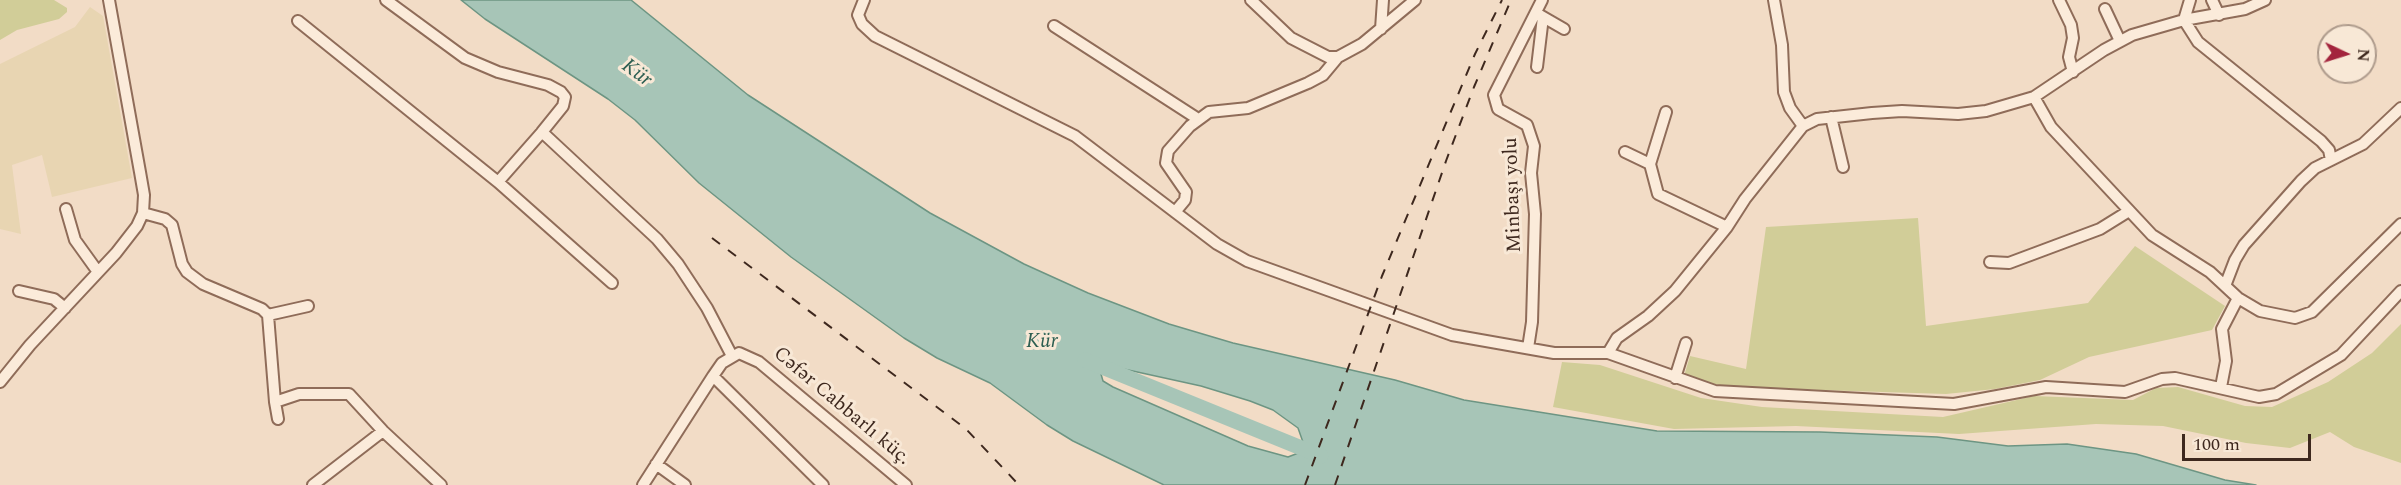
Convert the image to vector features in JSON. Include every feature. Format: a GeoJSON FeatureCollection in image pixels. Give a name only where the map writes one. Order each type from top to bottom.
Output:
{"type":"FeatureCollection","features":[{"type":"Feature","properties":{"kind":"street"},"geometry":{"type":"LineString","coordinates":[[0,382],[137,226],[143,213],[144,195],[109,0]]}},
{"type":"Feature","properties":{"kind":"street"},"geometry":{"type":"LineString","coordinates":[[386,0],[465,58],[498,72],[548,85],[565,97],[563,106],[498,182]]}},
{"type":"Feature","properties":{"kind":"street"},"geometry":{"type":"LineString","coordinates":[[864,0],[858,15],[862,24],[875,36],[1075,136],[1217,244],[1268,270],[1452,335],[1554,353],[1608,353],[1715,391],[1954,404],[2046,387],[2125,393],[2162,379],[2175,378],[2221,387],[2247,397],[2259,397],[2285,389],[2341,355],[2401,291]]}},
{"type":"Feature","properties":{"kind":"street"},"geometry":{"type":"LineString","coordinates":[[1251,0],[1291,38],[1315,52],[1338,57]]}},
{"type":"Feature","properties":{"kind":"street"},"geometry":{"type":"LineString","coordinates":[[1381,29],[1383,0]]}},
{"type":"Feature","properties":{"kind":"street"},"geometry":{"type":"LineString","coordinates":[[1176,212],[1185,200],[1186,192],[1166,163],[1168,151],[1198,119],[1216,110],[1259,104],[1323,75],[1338,57],[1381,29],[1414,0]]}},
{"type":"Feature","properties":{"kind":"street","name":"Minbaşı yolu"},"geometry":{"type":"LineString","coordinates":[[1528,348],[1534,274],[1535,204],[1531,173],[1534,146],[1527,125],[1498,109],[1494,95],[1539,15],[1542,0]]}},
{"type":"Feature","properties":{"kind":"street"},"geometry":{"type":"LineString","coordinates":[[1774,0],[1782,45],[1784,92],[1790,108],[1803,126]]}},
{"type":"Feature","properties":{"kind":"street"},"geometry":{"type":"LineString","coordinates":[[2059,0],[2071,26],[2073,38],[2069,57],[2073,72]]}},
{"type":"Feature","properties":{"kind":"street"},"geometry":{"type":"LineString","coordinates":[[2184,20],[2190,0]]}},
{"type":"Feature","properties":{"kind":"street"},"geometry":{"type":"LineString","coordinates":[[2212,0],[2218,15]]}},
{"type":"Feature","properties":{"kind":"street"},"geometry":{"type":"LineString","coordinates":[[1608,353],[1617,338],[1675,291],[1727,227],[1745,199],[1803,126],[1817,119],[1902,111],[1958,114],[1986,111],[2034,97],[2120,40],[2184,20],[2245,9],[2265,0]]}},
{"type":"Feature","properties":{"kind":"street"},"geometry":{"type":"LineString","coordinates":[[2105,9],[2120,40]]}},
{"type":"Feature","properties":{"kind":"street"},"geometry":{"type":"LineString","coordinates":[[1537,67],[1539,15],[1564,29]]}},
{"type":"Feature","properties":{"kind":"street"},"geometry":{"type":"LineString","coordinates":[[2184,20],[2199,42],[2321,141],[2329,150],[2331,160]]}},
{"type":"Feature","properties":{"kind":"street"},"geometry":{"type":"LineString","coordinates":[[298,21],[498,182],[612,283]]}},
{"type":"Feature","properties":{"kind":"street"},"geometry":{"type":"LineString","coordinates":[[1054,26],[1198,119]]}},
{"type":"Feature","properties":{"kind":"street"},"geometry":{"type":"LineString","coordinates":[[2034,97],[2051,126],[2129,211],[2160,241],[2210,272],[2238,298],[2260,311],[2283,317],[2304,316],[2312,312],[2401,224]]}},
{"type":"Feature","properties":{"kind":"street"},"geometry":{"type":"LineString","coordinates":[[2225,286],[2235,260],[2244,245],[2301,181],[2315,168],[2347,155],[2363,144],[2401,108]]}},
{"type":"Feature","properties":{"kind":"street"},"geometry":{"type":"LineString","coordinates":[[1666,112],[1650,164],[1661,197],[1727,227]]}},
{"type":"Feature","properties":{"kind":"street"},"geometry":{"type":"LineString","coordinates":[[1831,117],[1843,167]]}},
{"type":"Feature","properties":{"kind":"street"},"geometry":{"type":"LineString","coordinates":[[542,132],[657,239],[678,264],[707,308],[732,356],[713,376],[643,485]]}},
{"type":"Feature","properties":{"kind":"street"},"geometry":{"type":"LineString","coordinates":[[1625,152],[1650,164]]}},
{"type":"Feature","properties":{"kind":"street"},"geometry":{"type":"LineString","coordinates":[[66,209],[75,240],[98,272]]}},
{"type":"Feature","properties":{"kind":"street"},"geometry":{"type":"LineString","coordinates":[[1990,262],[2009,263],[2100,229],[2129,211]]}},
{"type":"Feature","properties":{"kind":"street"},"geometry":{"type":"LineString","coordinates":[[143,213],[165,219],[172,225],[182,264],[187,272],[203,284],[262,309],[268,315],[278,419]]}},
{"type":"Feature","properties":{"kind":"street"},"geometry":{"type":"LineString","coordinates":[[19,291],[54,299],[65,308]]}},
{"type":"Feature","properties":{"kind":"street"},"geometry":{"type":"LineString","coordinates":[[2221,387],[2226,361],[2222,329],[2238,298]]}},
{"type":"Feature","properties":{"kind":"street"},"geometry":{"type":"LineString","coordinates":[[268,315],[308,306]]}},
{"type":"Feature","properties":{"kind":"street"},"geometry":{"type":"LineString","coordinates":[[1675,378],[1686,343]]}},
{"type":"Feature","properties":{"kind":"street","name":"Cəfər Cabbarlı küç."},"geometry":{"type":"LineString","coordinates":[[732,356],[745,354],[759,362],[906,485]]}},
{"type":"Feature","properties":{"kind":"street"},"geometry":{"type":"LineString","coordinates":[[713,376],[823,485]]}},
{"type":"Feature","properties":{"kind":"street"},"geometry":{"type":"LineString","coordinates":[[275,402],[299,394],[349,394],[383,431],[441,485]]}},
{"type":"Feature","properties":{"kind":"street"},"geometry":{"type":"LineString","coordinates":[[313,485],[383,431]]}},
{"type":"Feature","properties":{"kind":"street"},"geometry":{"type":"LineString","coordinates":[[656,464],[685,485]]}},
{"type":"Feature","properties":{"kind":"shaded area"},"geometry":{"type":"Polygon","coordinates":[[[0,0],[54,0],[67,8],[67,12],[59,19],[17,30],[0,40],[0,0]]]}},
{"type":"Feature","properties":{"kind":"shaded area"},"geometry":{"type":"Polygon","coordinates":[[[90,7],[103,16],[132,178],[52,197],[42,155],[12,165],[21,234],[0,229],[0,64],[75,27],[90,7]]]}},
{"type":"Feature","properties":{"kind":"shaded area"},"geometry":{"type":"Polygon","coordinates":[[[1918,218],[1926,326],[2088,303],[2135,246],[2225,306],[2212,330],[2089,357],[2040,380],[1995,389],[1946,394],[1756,388],[1723,386],[1684,376],[1690,356],[1746,369],[1766,227],[1918,218]]]}},
{"type":"Feature","properties":{"kind":"shaded area"},"geometry":{"type":"Polygon","coordinates":[[[2401,324],[2401,463],[2354,447],[2330,432],[2290,448],[2246,443],[2163,426],[2096,424],[1959,434],[1796,426],[1674,429],[1553,407],[1562,362],[1600,365],[1701,398],[1762,407],[1943,417],[2034,396],[2133,400],[2156,388],[2178,387],[2245,406],[2272,407],[2328,382],[2372,353],[2401,324]]]}},
{"type":"Feature","properties":{"kind":"water","name":"Kür"},"geometry":{"type":"Polygon","coordinates":[[[461,0],[631,0],[748,95],[930,213],[1024,264],[1088,293],[1169,324],[1233,343],[1395,380],[1464,400],[1657,431],[1820,432],[1937,437],[2008,446],[2067,444],[2136,454],[2225,480],[2256,485],[1164,485],[1073,441],[990,383],[937,358],[904,338],[791,257],[699,183],[635,120],[608,99],[485,19],[461,0]],[[1110,366],[1104,367],[1101,374],[1103,381],[1113,387],[1248,446],[1288,457],[1301,452],[1304,445],[1298,428],[1273,410],[1201,386],[1110,366]]]}},
{"type":"Feature","properties":{"kind":"waterway","name":"Kür"},"geometry":{"type":"LineString","coordinates":[[1085,360],[1321,456]]}},
{"type":"Feature","properties":{"kind":"railway"},"geometry":{"type":"LineString","coordinates":[[1305,485],[1382,276],[1475,54],[1502,0]]}},
{"type":"Feature","properties":{"kind":"railway"},"geometry":{"type":"LineString","coordinates":[[1335,485],[1446,161],[1511,0]]}},
{"type":"Feature","properties":{"kind":"railway"},"geometry":{"type":"LineString","coordinates":[[712,238],[966,429],[1019,485]]}}]}
